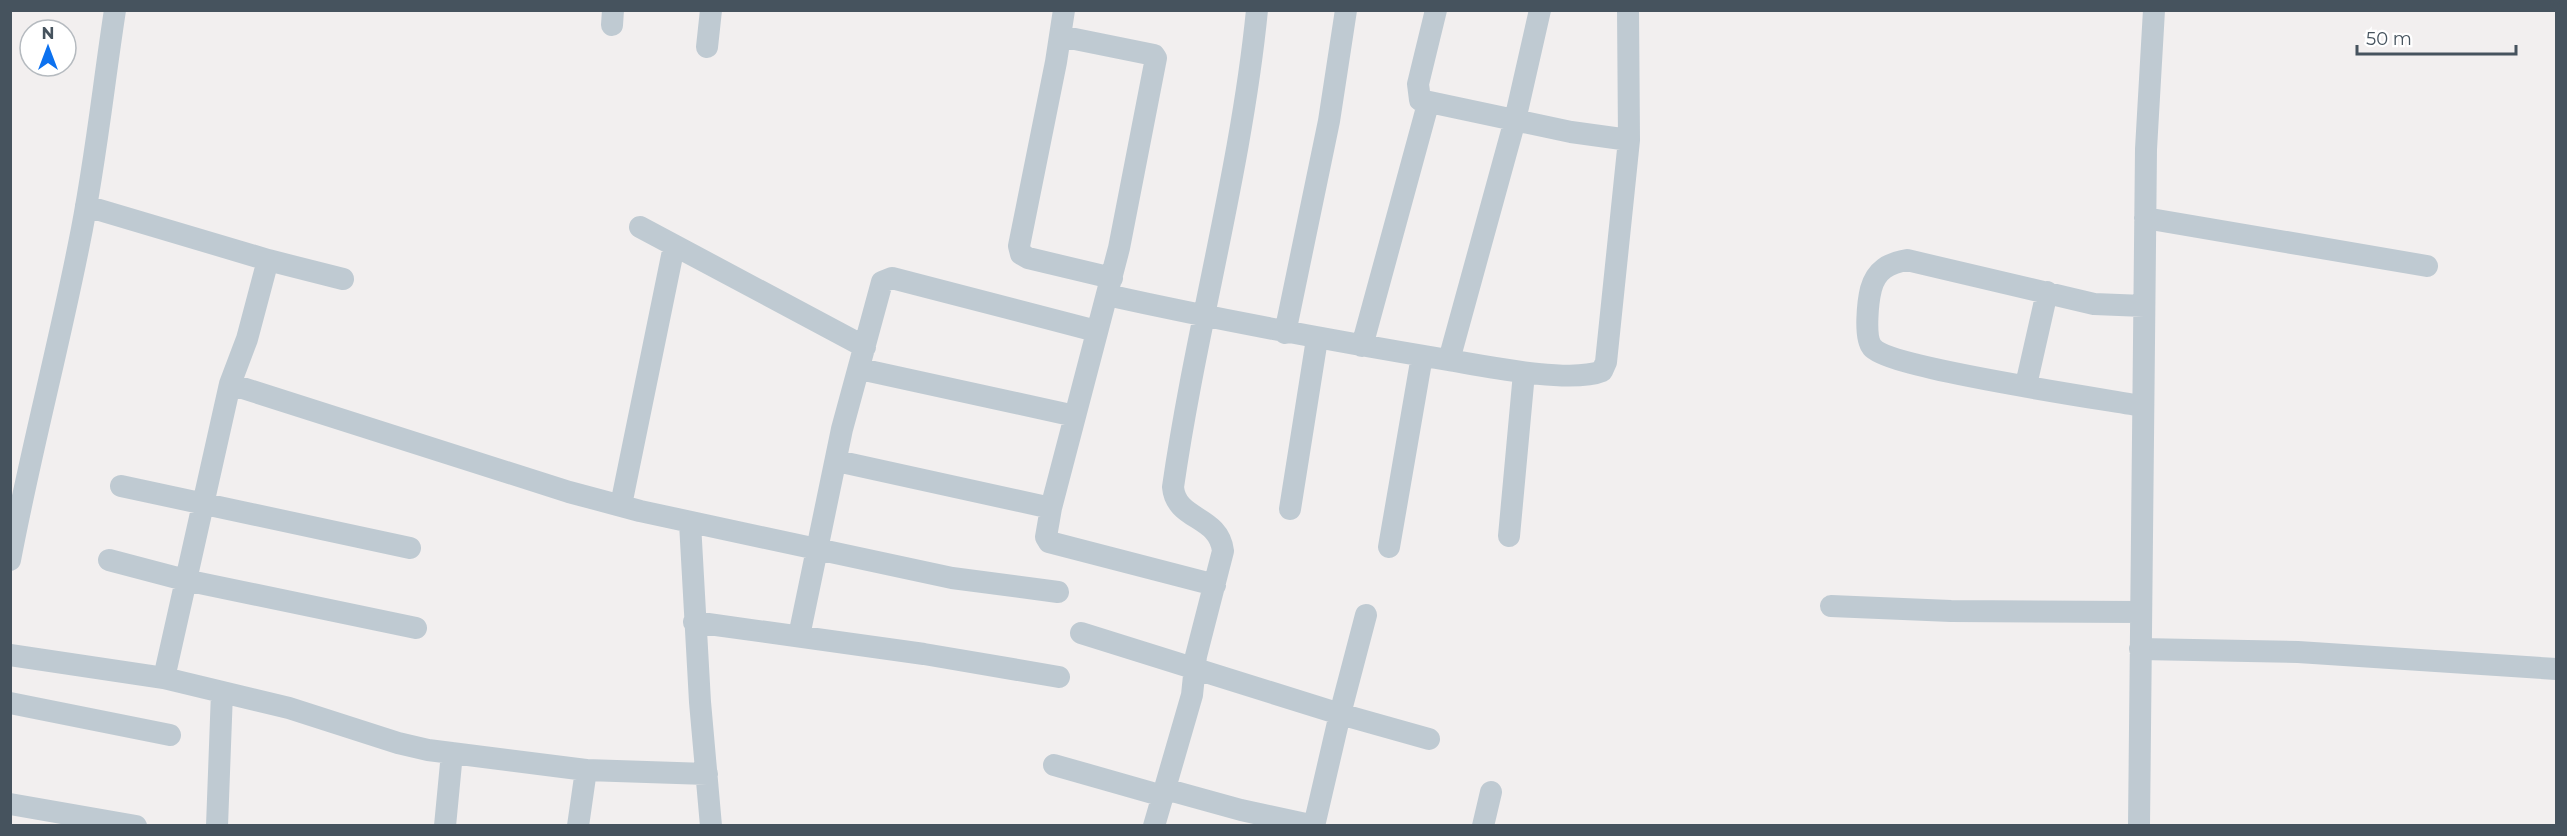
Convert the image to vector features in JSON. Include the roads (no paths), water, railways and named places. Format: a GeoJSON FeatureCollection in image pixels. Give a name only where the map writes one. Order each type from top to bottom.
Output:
{"type":"FeatureCollection","features":[{"type":"Feature","properties":{"kind":"street"},"geometry":{"type":"LineString","coordinates":[[10,560],[22,499],[50,384],[86,206],[115,10]]}},
{"type":"Feature","properties":{"kind":"street"},"geometry":{"type":"LineString","coordinates":[[707,47],[711,10]]}},
{"type":"Feature","properties":{"kind":"street"},"geometry":{"type":"LineString","coordinates":[[1064,10],[1019,246],[1021,254],[1110,287],[1203,316],[1317,339],[1524,373],[1581,375],[1594,375],[1602,371],[1606,362],[1629,140],[1628,10]]}},
{"type":"Feature","properties":{"kind":"street"},"geometry":{"type":"LineString","coordinates":[[1154,825],[1192,695],[1196,656],[1223,550],[1222,540],[1216,530],[1180,507],[1174,499],[1173,487],[1203,316],[1243,121],[1257,10]]}},
{"type":"Feature","properties":{"kind":"street"},"geometry":{"type":"LineString","coordinates":[[1285,333],[1329,121],[1346,10]]}},
{"type":"Feature","properties":{"kind":"street"},"geometry":{"type":"LineString","coordinates":[[1436,10],[1418,84],[1420,100],[1428,104],[1629,140]]}},
{"type":"Feature","properties":{"kind":"street"},"geometry":{"type":"LineString","coordinates":[[1449,360],[1515,120],[1540,10]]}},
{"type":"Feature","properties":{"kind":"street"},"geometry":{"type":"LineString","coordinates":[[2139,825],[2146,150],[2154,10]]}},
{"type":"Feature","properties":{"kind":"street"},"geometry":{"type":"LineString","coordinates":[[1060,36],[1154,55],[1156,58],[1110,287],[1096,331],[1051,508],[1046,537],[1049,542],[1215,585]]}},
{"type":"Feature","properties":{"kind":"street"},"geometry":{"type":"LineString","coordinates":[[1362,346],[1428,104]]}},
{"type":"Feature","properties":{"kind":"street"},"geometry":{"type":"LineString","coordinates":[[86,206],[268,260],[343,279]]}},
{"type":"Feature","properties":{"kind":"street"},"geometry":{"type":"LineString","coordinates":[[2145,218],[2427,266]]}},
{"type":"Feature","properties":{"kind":"street"},"geometry":{"type":"LineString","coordinates":[[640,227],[865,347]]}},
{"type":"Feature","properties":{"kind":"street"},"geometry":{"type":"LineString","coordinates":[[621,505],[674,246]]}},
{"type":"Feature","properties":{"kind":"street"},"geometry":{"type":"LineString","coordinates":[[164,678],[230,384],[247,339],[268,260]]}},
{"type":"Feature","properties":{"kind":"street"},"geometry":{"type":"LineString","coordinates":[[2142,406],[1931,369],[1882,355],[1872,347],[1867,334],[1871,290],[1878,273],[1891,262],[1907,260],[2094,303],[2144,306]]}},
{"type":"Feature","properties":{"kind":"street"},"geometry":{"type":"LineString","coordinates":[[799,636],[842,429],[882,282],[892,278],[1096,331]]}},
{"type":"Feature","properties":{"kind":"street"},"geometry":{"type":"LineString","coordinates":[[2026,385],[2047,292]]}},
{"type":"Feature","properties":{"kind":"street"},"geometry":{"type":"LineString","coordinates":[[1290,509],[1317,339]]}},
{"type":"Feature","properties":{"kind":"street"},"geometry":{"type":"LineString","coordinates":[[1389,547],[1422,356]]}},
{"type":"Feature","properties":{"kind":"street"},"geometry":{"type":"LineString","coordinates":[[860,369],[1075,416]]}},
{"type":"Feature","properties":{"kind":"street"},"geometry":{"type":"LineString","coordinates":[[1509,536],[1524,373]]}},
{"type":"Feature","properties":{"kind":"street"},"geometry":{"type":"LineString","coordinates":[[230,384],[569,492],[690,523],[952,578],[1058,592]]}},
{"type":"Feature","properties":{"kind":"street"},"geometry":{"type":"LineString","coordinates":[[837,461],[1051,508]]}},
{"type":"Feature","properties":{"kind":"street"},"geometry":{"type":"LineString","coordinates":[[121,486],[410,548]]}},
{"type":"Feature","properties":{"kind":"street"},"geometry":{"type":"LineString","coordinates":[[690,523],[694,622],[711,825]]}},
{"type":"Feature","properties":{"kind":"street"},"geometry":{"type":"LineString","coordinates":[[109,560],[185,580],[416,628]]}},
{"type":"Feature","properties":{"kind":"street"},"geometry":{"type":"LineString","coordinates":[[1830,606],[1951,611],[2140,612]]}},
{"type":"Feature","properties":{"kind":"street"},"geometry":{"type":"LineString","coordinates":[[1054,765],[1164,793],[1314,825],[1366,615]]}},
{"type":"Feature","properties":{"kind":"street"},"geometry":{"type":"LineString","coordinates":[[694,622],[936,656],[1059,677]]}},
{"type":"Feature","properties":{"kind":"street"},"geometry":{"type":"LineString","coordinates":[[1081,633],[1340,714],[1429,739]]}},
{"type":"Feature","properties":{"kind":"street"},"geometry":{"type":"LineString","coordinates":[[2140,649],[2298,652],[2556,669]]}},
{"type":"Feature","properties":{"kind":"street"},"geometry":{"type":"LineString","coordinates":[[10,655],[164,678],[289,708],[398,743],[452,753],[585,770],[707,774]]}},
{"type":"Feature","properties":{"kind":"street"},"geometry":{"type":"LineString","coordinates":[[217,825],[222,692]]}},
{"type":"Feature","properties":{"kind":"street"},"geometry":{"type":"LineString","coordinates":[[10,703],[170,735]]}},
{"type":"Feature","properties":{"kind":"street"},"geometry":{"type":"LineString","coordinates":[[445,825],[452,753]]}},
{"type":"Feature","properties":{"kind":"street"},"geometry":{"type":"LineString","coordinates":[[578,825],[585,770]]}},
{"type":"Feature","properties":{"kind":"street"},"geometry":{"type":"LineString","coordinates":[[1483,825],[1491,792]]}},
{"type":"Feature","properties":{"kind":"street"},"geometry":{"type":"LineString","coordinates":[[10,804],[136,825]]}}]}
